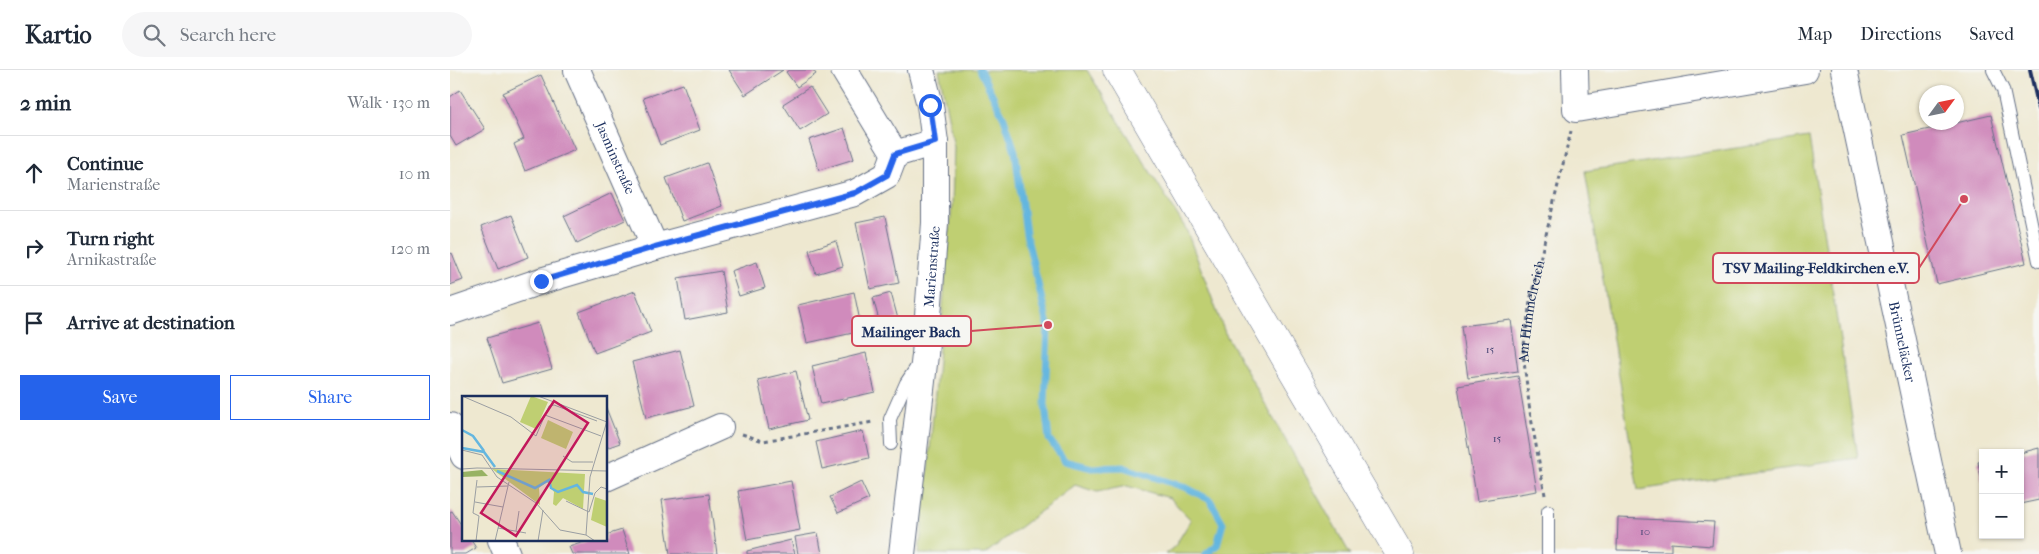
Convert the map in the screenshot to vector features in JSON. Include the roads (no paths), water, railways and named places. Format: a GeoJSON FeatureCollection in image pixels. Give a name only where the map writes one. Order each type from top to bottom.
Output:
{"type":"FeatureCollection","features":[{"type":"Feature","properties":{"kind":"main road"},"geometry":{"type":"LineString","coordinates":[[1117,70],[1400,554]]}},
{"type":"Feature","properties":{"kind":"street","name":"Jasminstraße"},"geometry":{"type":"LineString","coordinates":[[577,70],[655,247]]}},
{"type":"Feature","properties":{"kind":"street"},"geometry":{"type":"LineString","coordinates":[[844,70],[895,154]]}},
{"type":"Feature","properties":{"kind":"street","name":"Marienstraße"},"geometry":{"type":"LineString","coordinates":[[902,554],[925,355],[935,222],[935,142],[930,105],[920,70]]}},
{"type":"Feature","properties":{"kind":"street"},"geometry":{"type":"LineString","coordinates":[[1575,70],[1576,108],[1805,70]]}},
{"type":"Feature","properties":{"kind":"street","name":"Brünneläcker"},"geometry":{"type":"LineString","coordinates":[[1844,70],[1948,554]]}},
{"type":"Feature","properties":{"kind":"street"},"geometry":{"type":"LineString","coordinates":[[895,154],[935,142]]}},
{"type":"Feature","properties":{"kind":"street"},"geometry":{"type":"LineString","coordinates":[[450,312],[541,281],[655,247],[855,193],[887,175],[895,154]]}},
{"type":"Feature","properties":{"kind":"street"},"geometry":{"type":"LineString","coordinates":[[450,426],[462,452]]}},
{"type":"Feature","properties":{"kind":"street"},"geometry":{"type":"LineString","coordinates":[[608,477],[720,427]]}},
{"type":"Feature","properties":{"kind":"street"},"geometry":{"type":"LineString","coordinates":[[503,542],[508,554]]}},
{"type":"Feature","properties":{"kind":"lane"},"geometry":{"type":"LineString","coordinates":[[1993,70],[2003,90],[2039,261]]}},
{"type":"Feature","properties":{"kind":"lane"},"geometry":{"type":"LineString","coordinates":[[891,444],[890,419],[906,383],[925,355]]}},
{"type":"Feature","properties":{"kind":"lane"},"geometry":{"type":"LineString","coordinates":[[1548,510],[1548,554]]}},
{"type":"Feature","properties":{"kind":"waterway"},"geometry":{"type":"LineString","coordinates":[[980,70],[1004,118],[1015,151],[1026,234],[1048,325],[1045,405],[1049,439],[1065,461],[1092,468],[1123,467],[1187,488],[1210,500],[1223,523],[1217,545],[1206,554]]}},
{"type":"Feature","properties":{"kind":"railway"},"geometry":{"type":"LineString","coordinates":[[2030,70],[2039,109]]}},
{"type":"Feature","properties":{"kind":"place","name":"TSV Mailing-Feldkirchen e.V."},"geometry":{"type":"Point","coordinates":[1964,199]}},
{"type":"Feature","properties":{"kind":"place","name":"Mailinger Bach"},"geometry":{"type":"Point","coordinates":[1048,325]}}]}
